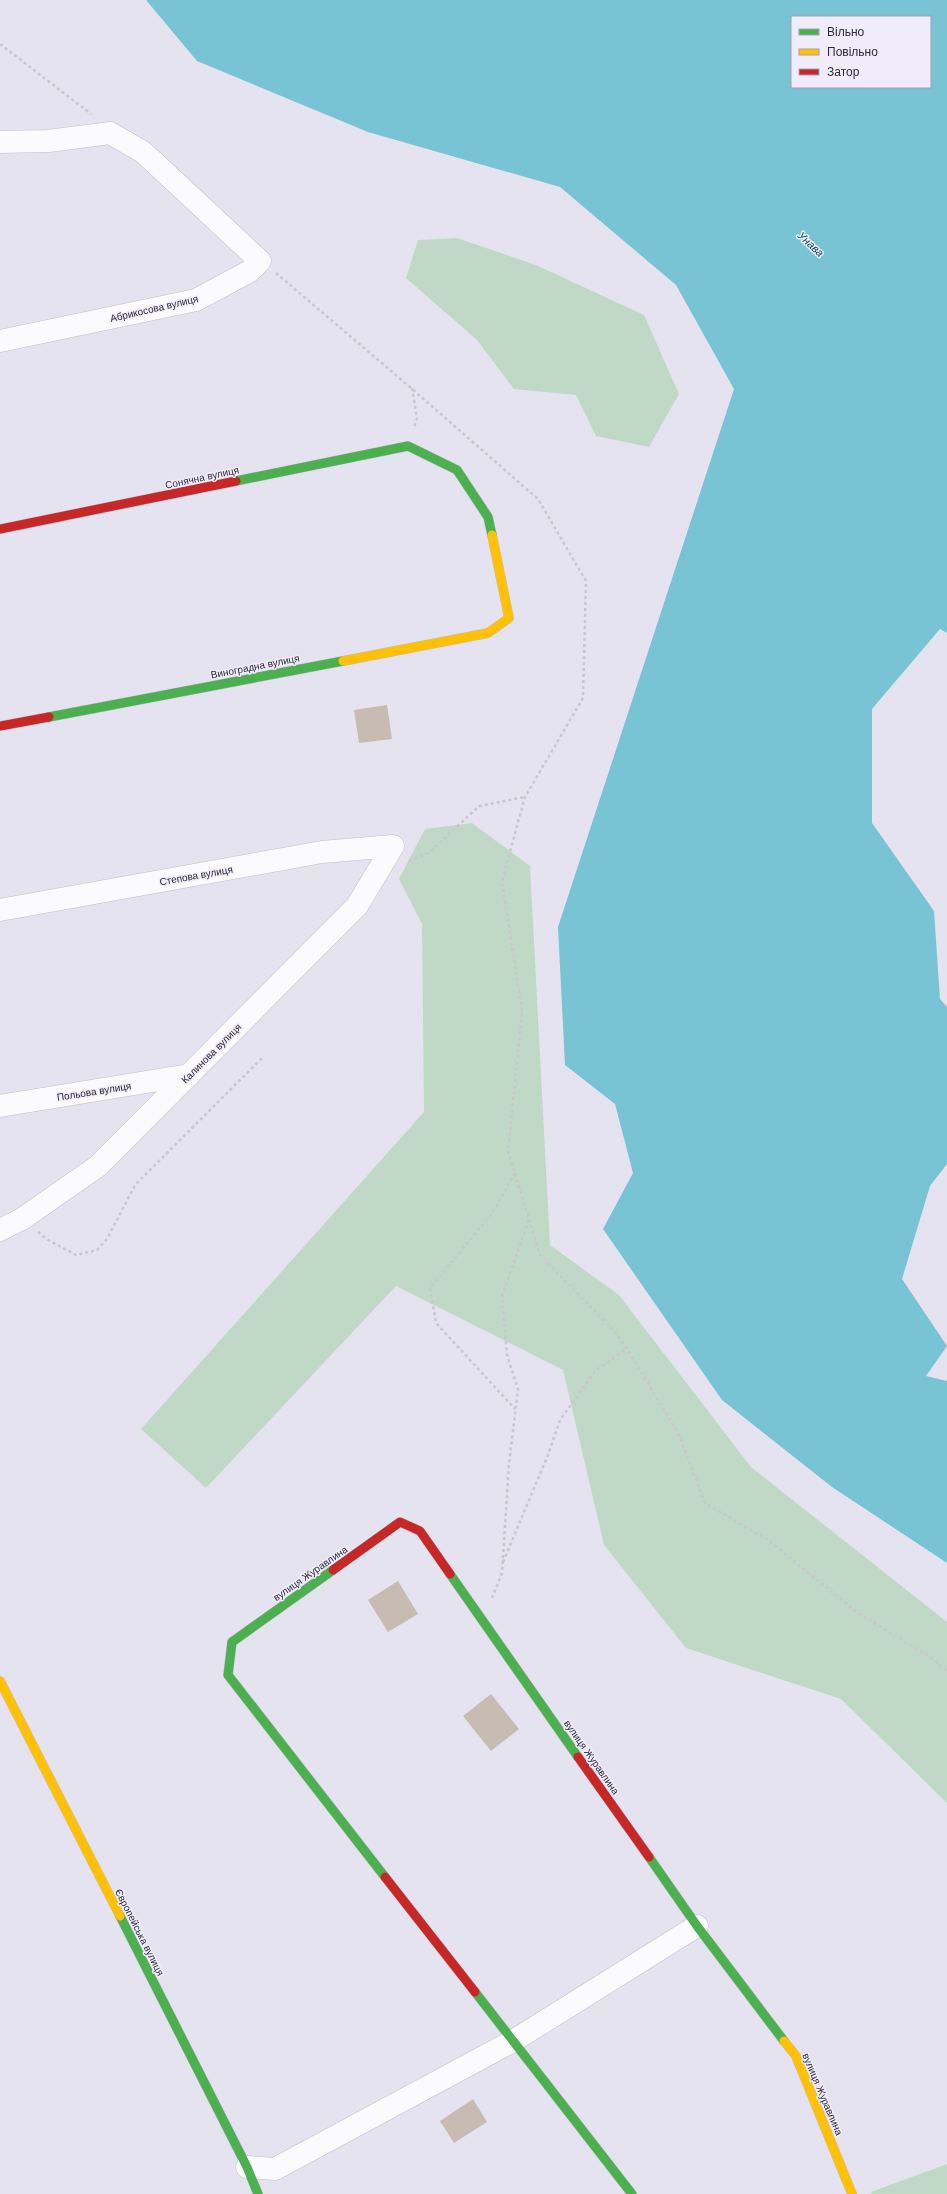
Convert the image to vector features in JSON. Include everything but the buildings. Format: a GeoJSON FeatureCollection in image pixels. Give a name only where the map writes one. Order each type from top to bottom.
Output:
{"type":"FeatureCollection","features":[{"type":"Feature","properties":{"kind":"street"},"geometry":{"type":"LineString","coordinates":[[0,142],[48,141],[110,133]]}},
{"type":"Feature","properties":{"kind":"street","name":"Абрикосова вулиця"},"geometry":{"type":"LineString","coordinates":[[0,341],[196,300],[250,271],[260,261],[143,152],[110,133]]}},
{"type":"Feature","properties":{"kind":"street","name":"Сонячна вулиця"},"geometry":{"type":"LineString","coordinates":[[0,529],[408,446]]}},
{"type":"Feature","properties":{"kind":"street","name":"Виноградна вулиця"},"geometry":{"type":"LineString","coordinates":[[0,726],[488,633],[509,618],[488,517],[457,470],[408,446]]}},
{"type":"Feature","properties":{"kind":"street","name":"Калинова вулиця"},"geometry":{"type":"LineString","coordinates":[[0,1230],[22,1219],[98,1166],[357,906],[393,846]]}},
{"type":"Feature","properties":{"kind":"street","name":"Степова вулиця"},"geometry":{"type":"LineString","coordinates":[[0,910],[322,852],[393,846]]}},
{"type":"Feature","properties":{"kind":"street","name":"Польова вулиця"},"geometry":{"type":"LineString","coordinates":[[0,1106],[189,1075]]}},
{"type":"Feature","properties":{"kind":"street","name":"вулиця Журавлина"},"geometry":{"type":"LineString","coordinates":[[513,2041],[228,1675],[232,1642],[400,1522],[420,1531],[697,1926],[796,2056],[852,2194]]}},
{"type":"Feature","properties":{"kind":"street","name":"Європейська вулиця"},"geometry":{"type":"LineString","coordinates":[[0,1681],[247,2167],[258,2194]]}},
{"type":"Feature","properties":{"kind":"street"},"geometry":{"type":"LineString","coordinates":[[247,2167],[275,2169],[513,2041],[697,1926]]}},
{"type":"Feature","properties":{"kind":"street"},"geometry":{"type":"LineString","coordinates":[[513,2041],[632,2194]]}},
{"type":"Feature","properties":{"kind":"path"},"geometry":{"type":"LineString","coordinates":[[0,44],[93,116],[110,133]]}},
{"type":"Feature","properties":{"kind":"path"},"geometry":{"type":"LineString","coordinates":[[408,446],[417,418],[411,388]]}},
{"type":"Feature","properties":{"kind":"path"},"geometry":{"type":"LineString","coordinates":[[375,875],[430,852],[478,806],[525,797],[502,881],[522,1012],[508,1151],[540,1255],[615,1332],[627,1349],[678,1433],[705,1503],[768,1540],[858,1613],[930,1657],[947,1670]]}},
{"type":"Feature","properties":{"kind":"path"},"geometry":{"type":"LineString","coordinates":[[22,1219],[48,1240],[76,1255],[97,1250],[107,1239],[135,1185],[262,1058]]}},
{"type":"Feature","properties":{"kind":"path"},"geometry":{"type":"LineString","coordinates":[[515,1173],[493,1212],[430,1288],[436,1323],[515,1409]]}},
{"type":"Feature","properties":{"kind":"path"},"geometry":{"type":"LineString","coordinates":[[483,1621],[502,1573],[515,1409],[518,1389],[507,1355],[502,1296],[529,1220]]}},
{"type":"Feature","properties":{"kind":"path"},"geometry":{"type":"LineString","coordinates":[[502,1564],[548,1455],[560,1420],[596,1370],[627,1349]]}},
{"type":"Feature","properties":{"kind":"green space"},"geometry":{"type":"Polygon","coordinates":[[[457,238],[536,265],[644,315],[679,394],[649,447],[596,436],[576,395],[514,389],[477,340],[406,278],[418,240],[457,238]]]}},
{"type":"Feature","properties":{"kind":"green space"},"geometry":{"type":"Polygon","coordinates":[[[472,823],[530,866],[550,1245],[619,1295],[751,1467],[947,1622],[947,1803],[841,1699],[686,1648],[604,1545],[563,1370],[396,1286],[206,1488],[141,1429],[424,1112],[422,924],[399,879],[425,829],[472,823]]]}},
{"type":"Feature","properties":{"kind":"green space"},"geometry":{"type":"Polygon","coordinates":[[[947,2164],[947,2194],[872,2194],[871,2192],[947,2164]]]}},
{"type":"Feature","properties":{"kind":"water","name":"Унава"},"geometry":{"type":"Polygon","coordinates":[[[146,0],[947,0],[947,633],[940,629],[872,709],[872,823],[934,911],[940,999],[947,1007],[947,1164],[930,1186],[902,1279],[947,1346],[926,1376],[947,1381],[947,1563],[832,1487],[722,1400],[603,1229],[633,1173],[615,1104],[565,1065],[558,927],[734,389],[676,285],[560,187],[368,132],[197,61],[146,0]]]}},
{"type":"Feature","properties":{"kind":"traffic: fast"},"geometry":{"type":"LineString","coordinates":[[236,481],[408,446],[457,470],[488,517],[492,535]]}},
{"type":"Feature","properties":{"kind":"traffic: fast"},"geometry":{"type":"LineString","coordinates":[[49,717],[343,661]]}},
{"type":"Feature","properties":{"kind":"traffic: fast"},"geometry":{"type":"LineString","coordinates":[[333,1570],[232,1642],[228,1675],[385,1877]]}},
{"type":"Feature","properties":{"kind":"traffic: fast"},"geometry":{"type":"LineString","coordinates":[[450,1574],[578,1757]]}},
{"type":"Feature","properties":{"kind":"traffic: fast"},"geometry":{"type":"LineString","coordinates":[[649,1857],[697,1926],[784,2041]]}},
{"type":"Feature","properties":{"kind":"traffic: fast"},"geometry":{"type":"LineString","coordinates":[[120,1916],[247,2167],[258,2194]]}},
{"type":"Feature","properties":{"kind":"traffic: fast"},"geometry":{"type":"LineString","coordinates":[[475,1992],[632,2194]]}},
{"type":"Feature","properties":{"kind":"traffic: slow"},"geometry":{"type":"LineString","coordinates":[[343,661],[488,633],[509,618],[492,535]]}},
{"type":"Feature","properties":{"kind":"traffic: slow"},"geometry":{"type":"LineString","coordinates":[[0,1681],[120,1916]]}},
{"type":"Feature","properties":{"kind":"traffic: slow"},"geometry":{"type":"LineString","coordinates":[[784,2041],[796,2056],[852,2194]]}},
{"type":"Feature","properties":{"kind":"traffic: jam"},"geometry":{"type":"LineString","coordinates":[[0,529],[236,481]]}},
{"type":"Feature","properties":{"kind":"traffic: jam"},"geometry":{"type":"LineString","coordinates":[[0,726],[49,717]]}},
{"type":"Feature","properties":{"kind":"traffic: jam"},"geometry":{"type":"LineString","coordinates":[[333,1570],[400,1522],[420,1531],[450,1574]]}},
{"type":"Feature","properties":{"kind":"traffic: jam"},"geometry":{"type":"LineString","coordinates":[[578,1757],[649,1857]]}},
{"type":"Feature","properties":{"kind":"traffic: jam"},"geometry":{"type":"LineString","coordinates":[[385,1877],[475,1992]]}}]}
